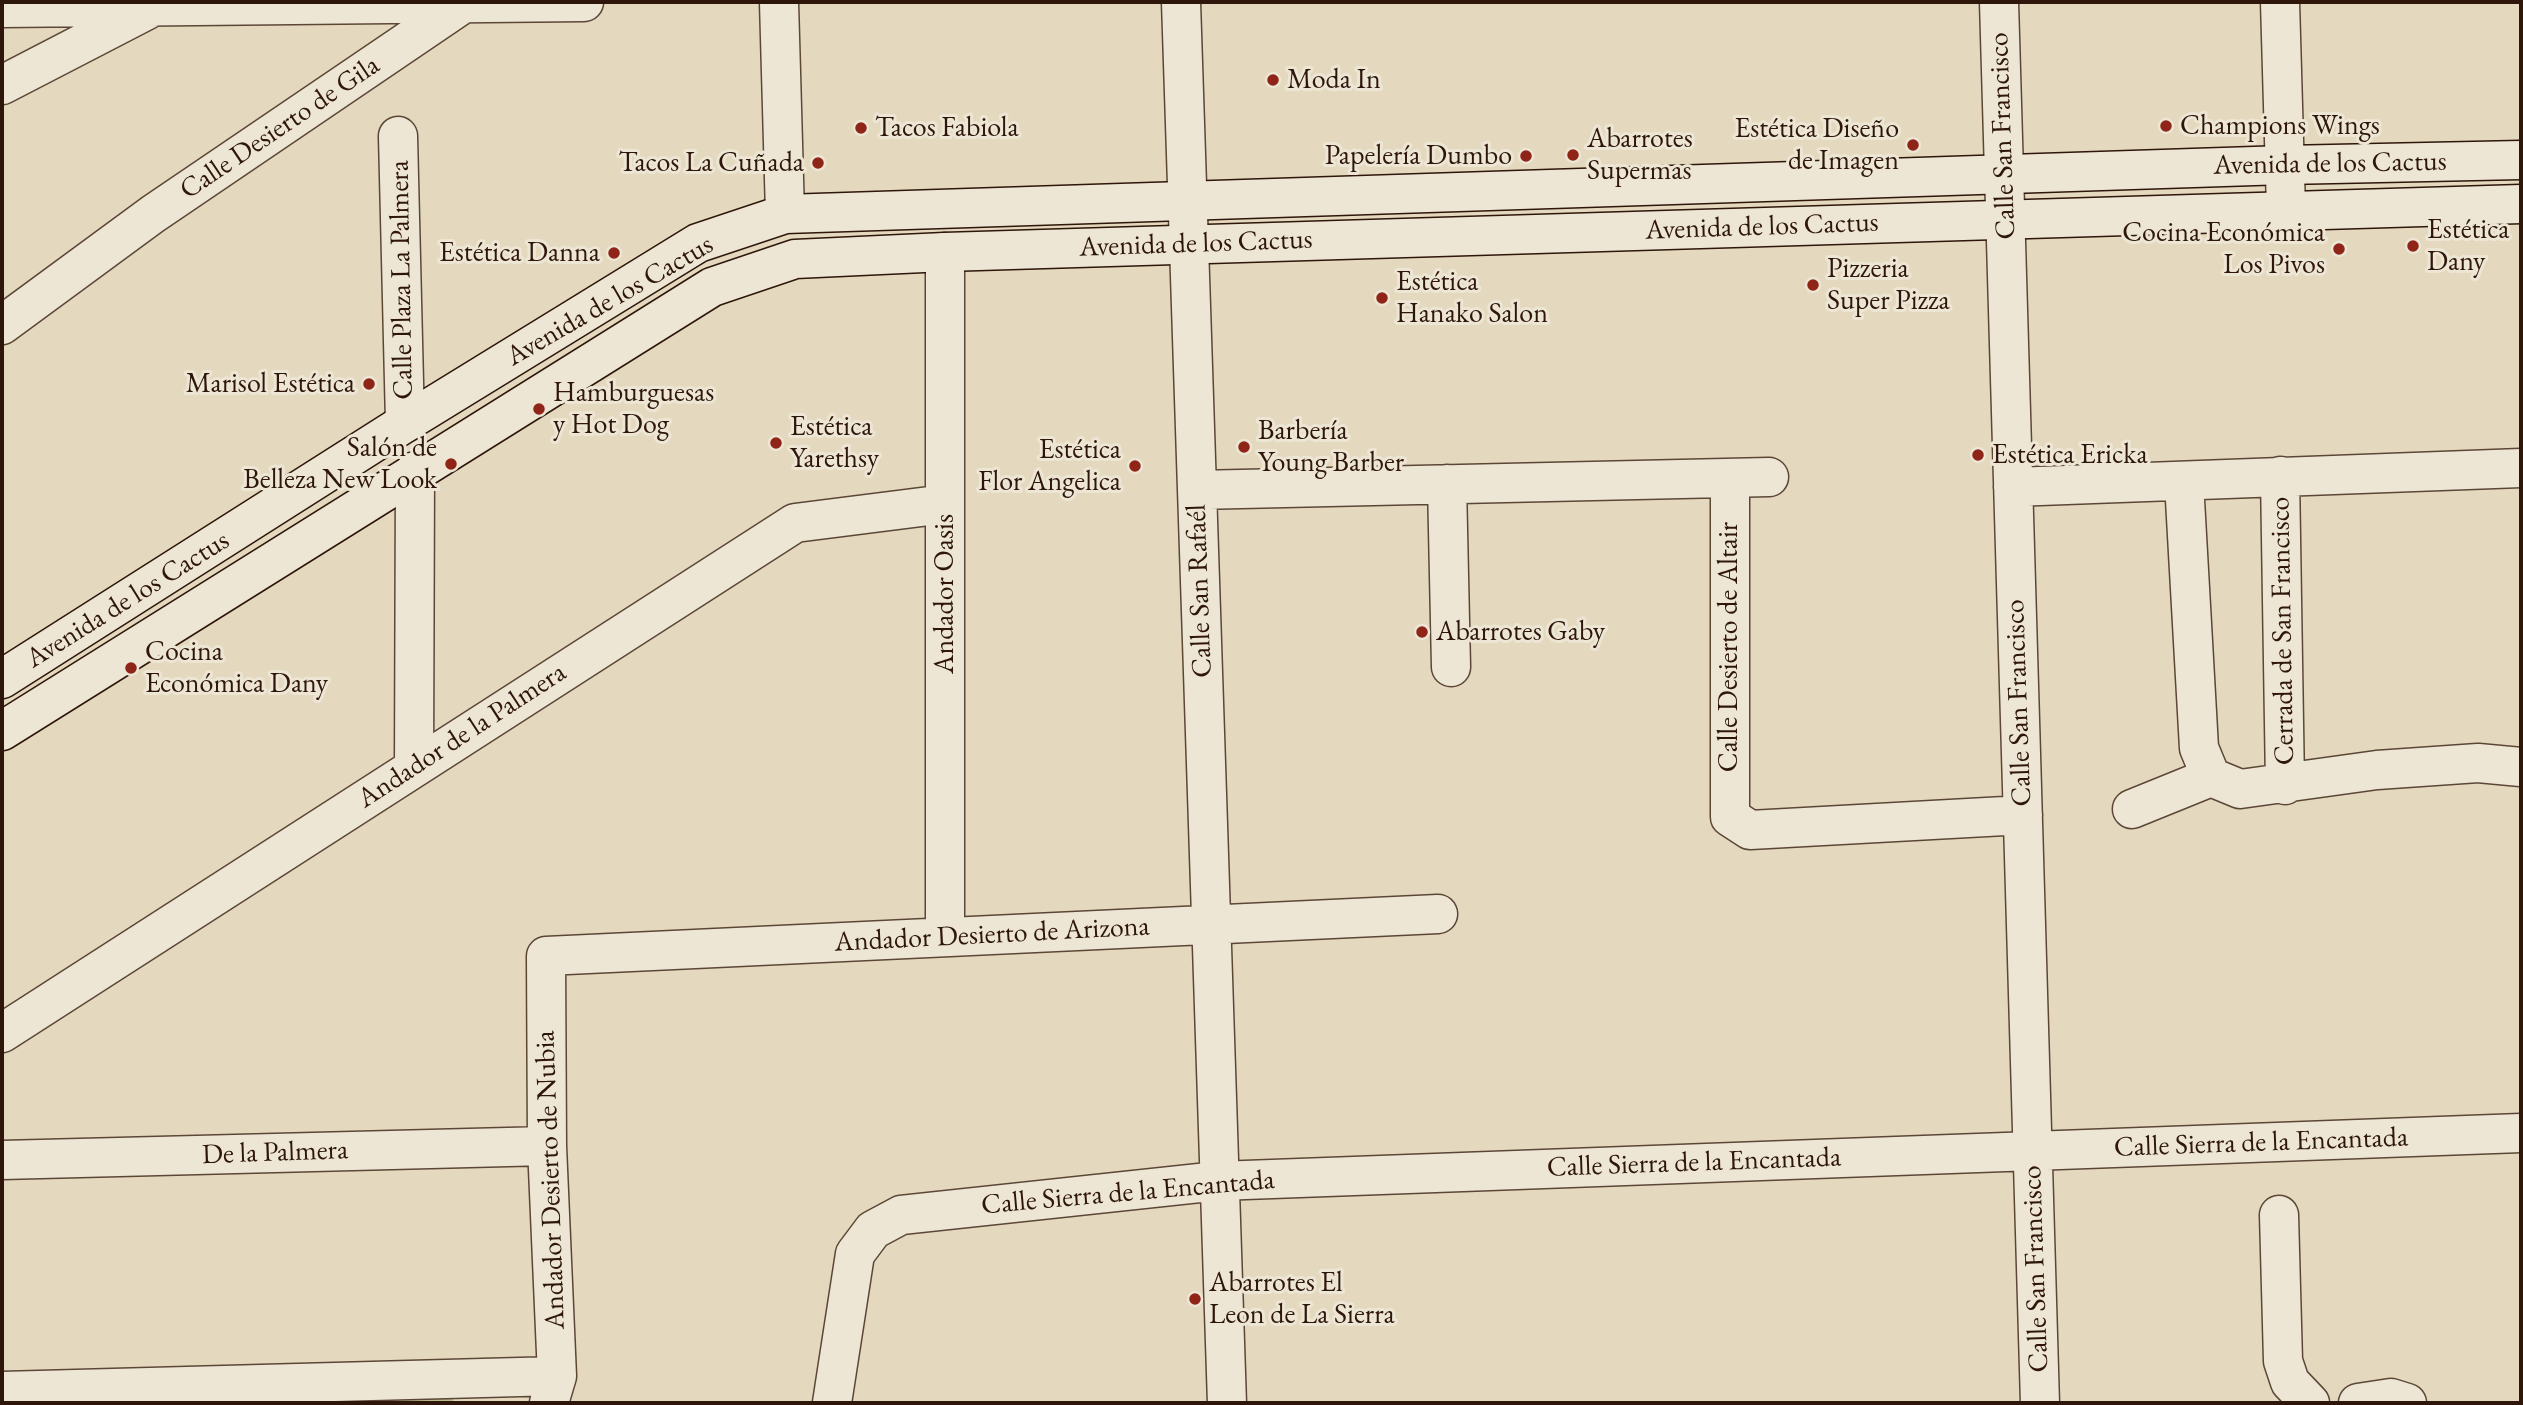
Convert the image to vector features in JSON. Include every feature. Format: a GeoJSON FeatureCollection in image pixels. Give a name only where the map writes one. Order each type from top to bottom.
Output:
{"type":"FeatureCollection","features":[{"type":"Feature","properties":{"kind":"street"},"geometry":{"type":"LineString","coordinates":[[2,8],[584,2]]}},
{"type":"Feature","properties":{"kind":"street"},"geometry":{"type":"LineString","coordinates":[[779,2],[785,214]]}},
{"type":"Feature","properties":{"kind":"street","name":"Calle San Rafaél"},"geometry":{"type":"LineString","coordinates":[[1181,2],[1227,1403]]}},
{"type":"Feature","properties":{"kind":"street","name":"Calle San Francisco"},"geometry":{"type":"LineString","coordinates":[[1999,2],[2040,1403]]}},
{"type":"Feature","properties":{"kind":"street"},"geometry":{"type":"LineString","coordinates":[[2280,2],[2286,209]]}},
{"type":"Feature","properties":{"kind":"street","name":"Calle Desierto de Gila"},"geometry":{"type":"LineString","coordinates":[[2,325],[153,214],[464,4]]}},
{"type":"Feature","properties":{"kind":"street"},"geometry":{"type":"LineString","coordinates":[[2,85],[155,5]]}},
{"type":"Feature","properties":{"kind":"street","name":"Calle Plaza La Palmera"},"geometry":{"type":"LineString","coordinates":[[398,136],[405,423]]}},
{"type":"Feature","properties":{"kind":"street","name":"Avenida de los Cactus"},"geometry":{"type":"LineString","coordinates":[[2,679],[405,423],[698,243],[785,214],[2285,165],[2521,160]]}},
{"type":"Feature","properties":{"kind":"street","name":"Avenida de los Cactus"},"geometry":{"type":"LineString","coordinates":[[2,731],[712,287],[795,259],[2286,209],[2521,204]]}},
{"type":"Feature","properties":{"kind":"street","name":"Andador Oasis"},"geometry":{"type":"LineString","coordinates":[[945,252],[945,937]]}},
{"type":"Feature","properties":{"kind":"street","name":"Cerrada de San Francisco"},"geometry":{"type":"LineString","coordinates":[[2013,487],[2521,468]]}},
{"type":"Feature","properties":{"kind":"street"},"geometry":{"type":"LineString","coordinates":[[414,767],[415,471]]}},
{"type":"Feature","properties":{"kind":"street","name":"Cerrada de San Francisco"},"geometry":{"type":"LineString","coordinates":[[2280,476],[2285,785]]}},
{"type":"Feature","properties":{"kind":"street"},"geometry":{"type":"LineString","coordinates":[[1197,490],[1769,477]]}},
{"type":"Feature","properties":{"kind":"street","name":"Calle Desierto de Altair"},"geometry":{"type":"LineString","coordinates":[[1730,478],[1730,817],[1750,830],[2023,815]]}},
{"type":"Feature","properties":{"kind":"street"},"geometry":{"type":"LineString","coordinates":[[2132,809],[2211,777],[2199,748],[2184,482]]}},
{"type":"Feature","properties":{"kind":"street"},"geometry":{"type":"LineString","coordinates":[[1447,484],[1451,667]]}},
{"type":"Feature","properties":{"kind":"street","name":"Andador de la Palmera"},"geometry":{"type":"LineString","coordinates":[[2,1033],[795,523],[945,503]]}},
{"type":"Feature","properties":{"kind":"street"},"geometry":{"type":"LineString","coordinates":[[259,518],[281,555]]}},
{"type":"Feature","properties":{"kind":"street","name":"Cerrada de San Francisco"},"geometry":{"type":"LineString","coordinates":[[2211,777],[2240,789],[2285,785],[2377,769],[2478,763],[2521,766]]}},
{"type":"Feature","properties":{"kind":"street","name":"Andador Desierto de Arizona"},"geometry":{"type":"LineString","coordinates":[[545,956],[1438,914]]}},
{"type":"Feature","properties":{"kind":"street","name":"Andador Desierto de Nubia"},"geometry":{"type":"LineString","coordinates":[[545,956],[553,1390]]}},
{"type":"Feature","properties":{"kind":"street","name":"Calle Sierra de la Encantada"},"geometry":{"type":"LineString","coordinates":[[832,1403],[855,1254],[873,1230],[901,1214],[1219,1181],[2521,1133]]}},
{"type":"Feature","properties":{"kind":"street","name":"De la Palmera"},"geometry":{"type":"LineString","coordinates":[[2,1160],[547,1146]]}},
{"type":"Feature","properties":{"kind":"street"},"geometry":{"type":"LineString","coordinates":[[2278,1215],[2283,1361],[2290,1382],[2310,1403]]}},
{"type":"Feature","properties":{"kind":"street"},"geometry":{"type":"LineString","coordinates":[[2,1391],[553,1390]]}},
{"type":"Feature","properties":{"kind":"street"},"geometry":{"type":"LineString","coordinates":[[2358,1403],[2391,1398],[2407,1403]]}},
{"type":"Feature","properties":{"kind":"green space"},"geometry":{"type":"Polygon","coordinates":[[[453,1396],[453,1403],[309,1403],[309,1398],[453,1396]]]}},
{"type":"Feature","properties":{"kind":"place","name":"Moda In"},"geometry":{"type":"Point","coordinates":[1273,80]}},
{"type":"Feature","properties":{"kind":"place","name":"Champions Wings"},"geometry":{"type":"Point","coordinates":[2166,126]}},
{"type":"Feature","properties":{"kind":"place","name":"Tacos Fabiola"},"geometry":{"type":"Point","coordinates":[861,128]}},
{"type":"Feature","properties":{"kind":"place","name":"Estética Diseño de Imagen"},"geometry":{"type":"Point","coordinates":[1913,145]}},
{"type":"Feature","properties":{"kind":"place","name":"Abarrotes Supermas"},"geometry":{"type":"Point","coordinates":[1573,155]}},
{"type":"Feature","properties":{"kind":"place","name":"Papelería Dumbo"},"geometry":{"type":"Point","coordinates":[1526,156]}},
{"type":"Feature","properties":{"kind":"place","name":"Tacos La Cuñada"},"geometry":{"type":"Point","coordinates":[818,163]}},
{"type":"Feature","properties":{"kind":"place","name":"Estética Dany"},"geometry":{"type":"Point","coordinates":[2413,246]}},
{"type":"Feature","properties":{"kind":"place","name":"Cocina Económica Los Pivos"},"geometry":{"type":"Point","coordinates":[2339,249]}},
{"type":"Feature","properties":{"kind":"place","name":"Estética Danna"},"geometry":{"type":"Point","coordinates":[614,253]}},
{"type":"Feature","properties":{"kind":"place","name":"Pizzeria Super Pizza"},"geometry":{"type":"Point","coordinates":[1813,285]}},
{"type":"Feature","properties":{"kind":"place","name":"Estética Hanako Salon"},"geometry":{"type":"Point","coordinates":[1382,298]}},
{"type":"Feature","properties":{"kind":"place","name":"Marisol Estética"},"geometry":{"type":"Point","coordinates":[369,384]}},
{"type":"Feature","properties":{"kind":"place","name":"Hamburguesas y Hot Dog"},"geometry":{"type":"Point","coordinates":[539,409]}},
{"type":"Feature","properties":{"kind":"place","name":"Estética Yarethsy"},"geometry":{"type":"Point","coordinates":[776,443]}},
{"type":"Feature","properties":{"kind":"place","name":"Barbería Young Barber"},"geometry":{"type":"Point","coordinates":[1244,447]}},
{"type":"Feature","properties":{"kind":"place","name":"Estética Ericka"},"geometry":{"type":"Point","coordinates":[1978,455]}},
{"type":"Feature","properties":{"kind":"place","name":"Salón de Belleza New Look"},"geometry":{"type":"Point","coordinates":[451,464]}},
{"type":"Feature","properties":{"kind":"place","name":"Estética Flor Angelica"},"geometry":{"type":"Point","coordinates":[1135,466]}},
{"type":"Feature","properties":{"kind":"place","name":"Abarrotes Gaby"},"geometry":{"type":"Point","coordinates":[1422,632]}},
{"type":"Feature","properties":{"kind":"place","name":"Cocina Económica Dany"},"geometry":{"type":"Point","coordinates":[131,668]}},
{"type":"Feature","properties":{"kind":"place","name":"Abarrotes El Leon de La Sierra"},"geometry":{"type":"Point","coordinates":[1195,1299]}}]}
